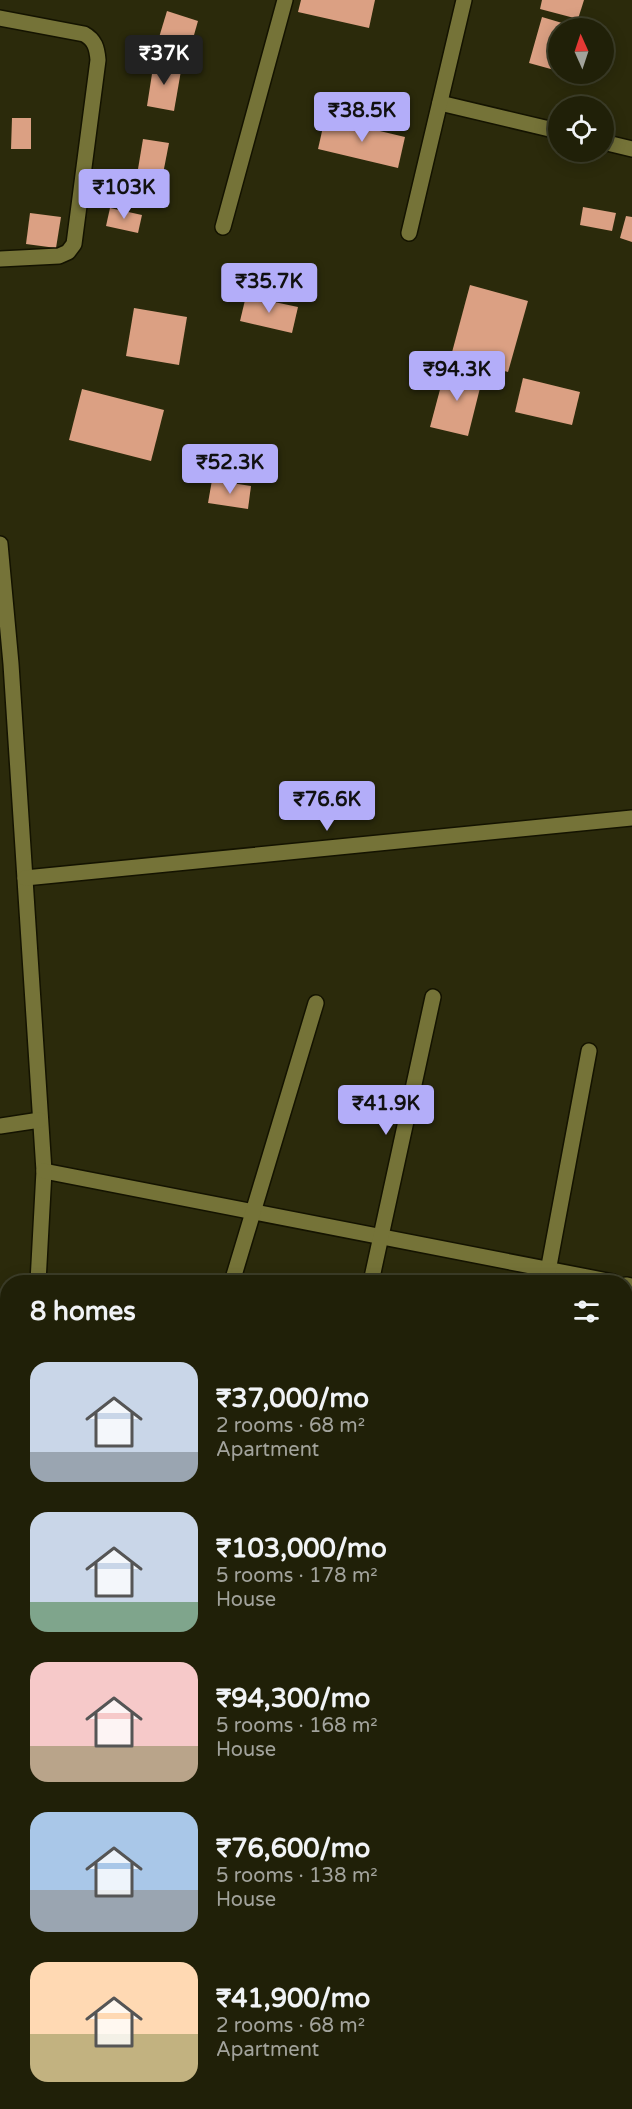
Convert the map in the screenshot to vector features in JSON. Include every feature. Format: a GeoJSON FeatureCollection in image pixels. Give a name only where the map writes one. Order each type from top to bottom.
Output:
{"type":"FeatureCollection","features":[{"type":"Feature","properties":{"kind":"street"},"geometry":{"type":"LineString","coordinates":[[223,227],[285,0]]}},
{"type":"Feature","properties":{"kind":"street"},"geometry":{"type":"LineString","coordinates":[[410,233],[464,0]]}},
{"type":"Feature","properties":{"kind":"street"},"geometry":{"type":"LineString","coordinates":[[0,18],[84,34],[92,38],[98,49],[74,244],[68,252],[59,256],[0,259]]}},
{"type":"Feature","properties":{"kind":"street"},"geometry":{"type":"LineString","coordinates":[[440,103],[548,129]]}},
{"type":"Feature","properties":{"kind":"street"},"geometry":{"type":"LineString","coordinates":[[614,144],[632,148]]}},
{"type":"Feature","properties":{"kind":"street"},"geometry":{"type":"LineString","coordinates":[[0,544],[44,1172],[38,1275]]}},
{"type":"Feature","properties":{"kind":"street"},"geometry":{"type":"LineString","coordinates":[[24,878],[632,818]]}},
{"type":"Feature","properties":{"kind":"street"},"geometry":{"type":"LineString","coordinates":[[373,1275],[433,997]]}},
{"type":"Feature","properties":{"kind":"street"},"geometry":{"type":"LineString","coordinates":[[234,1275],[316,1003]]}},
{"type":"Feature","properties":{"kind":"street"},"geometry":{"type":"LineString","coordinates":[[547,1275],[589,1051]]}},
{"type":"Feature","properties":{"kind":"street"},"geometry":{"type":"LineString","coordinates":[[0,1126],[40,1120]]}},
{"type":"Feature","properties":{"kind":"street"},"geometry":{"type":"LineString","coordinates":[[44,1172],[381,1237],[543,1275]]}},
{"type":"Feature","properties":{"kind":"building"},"geometry":{"type":"Polygon","coordinates":[[[301,0],[375,0],[369,28],[298,12],[301,0]]]}},
{"type":"Feature","properties":{"kind":"building"},"geometry":{"type":"Polygon","coordinates":[[[542,0],[584,0],[578,18],[540,9],[542,0]]]}},
{"type":"Feature","properties":{"kind":"building"},"geometry":{"type":"Polygon","coordinates":[[[167,11],[198,21],[186,63],[154,54],[167,11]]]}},
{"type":"Feature","properties":{"kind":"building"},"geometry":{"type":"Polygon","coordinates":[[[542,17],[548,19],[548,68],[529,63],[542,17]]]}},
{"type":"Feature","properties":{"kind":"building"},"geometry":{"type":"Polygon","coordinates":[[[154,61],[182,65],[174,111],[147,106],[154,61]]]}},
{"type":"Feature","properties":{"kind":"building"},"geometry":{"type":"Polygon","coordinates":[[[12,118],[31,118],[31,149],[11,149],[12,118]]]}},
{"type":"Feature","properties":{"kind":"building"},"geometry":{"type":"Polygon","coordinates":[[[325,118],[405,137],[398,168],[318,149],[325,118]]]}},
{"type":"Feature","properties":{"kind":"building"},"geometry":{"type":"Polygon","coordinates":[[[143,139],[169,143],[162,179],[137,175],[143,139]]]}},
{"type":"Feature","properties":{"kind":"building"},"geometry":{"type":"Polygon","coordinates":[[[583,207],[616,213],[612,231],[580,225],[583,207]]]}},
{"type":"Feature","properties":{"kind":"building"},"geometry":{"type":"Polygon","coordinates":[[[110,208],[142,215],[138,233],[106,226],[110,208]]]}},
{"type":"Feature","properties":{"kind":"building"},"geometry":{"type":"Polygon","coordinates":[[[30,213],[61,217],[56,248],[26,244],[30,213]]]}},
{"type":"Feature","properties":{"kind":"building"},"geometry":{"type":"Polygon","coordinates":[[[626,216],[632,217],[632,242],[620,238],[626,216]]]}},
{"type":"Feature","properties":{"kind":"building"},"geometry":{"type":"Polygon","coordinates":[[[470,285],[528,301],[508,372],[451,356],[470,285]]]}},
{"type":"Feature","properties":{"kind":"building"},"geometry":{"type":"Polygon","coordinates":[[[246,296],[298,307],[292,333],[240,321],[246,296]]]}},
{"type":"Feature","properties":{"kind":"building"},"geometry":{"type":"Polygon","coordinates":[[[134,308],[187,317],[179,365],[126,356],[134,308]]]}},
{"type":"Feature","properties":{"kind":"building"},"geometry":{"type":"Polygon","coordinates":[[[446,367],[483,376],[468,436],[430,427],[446,367]]]}},
{"type":"Feature","properties":{"kind":"building"},"geometry":{"type":"Polygon","coordinates":[[[523,378],[580,392],[572,425],[515,412],[523,378]]]}},
{"type":"Feature","properties":{"kind":"building"},"geometry":{"type":"Polygon","coordinates":[[[82,389],[164,410],[151,461],[69,440],[82,389]]]}},
{"type":"Feature","properties":{"kind":"building"},"geometry":{"type":"Polygon","coordinates":[[[212,480],[251,486],[248,509],[208,503],[212,480]]]}}]}
